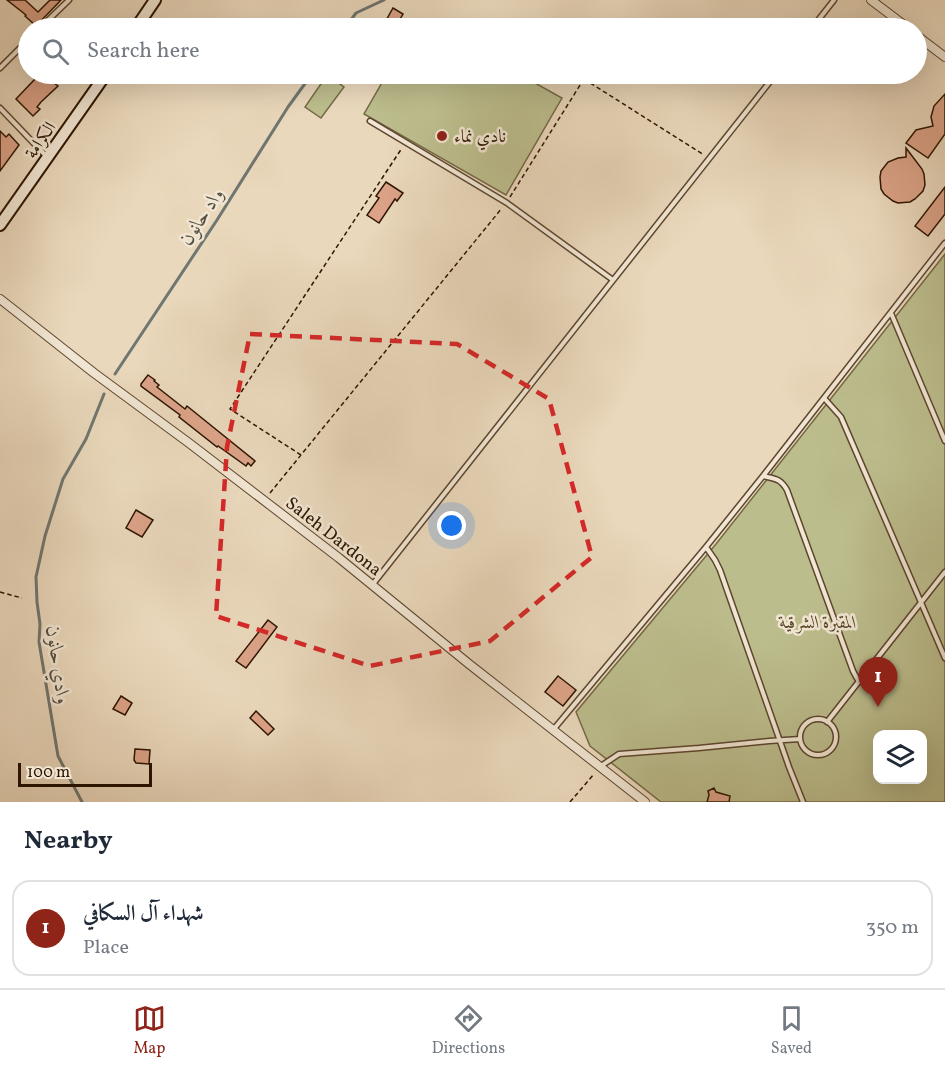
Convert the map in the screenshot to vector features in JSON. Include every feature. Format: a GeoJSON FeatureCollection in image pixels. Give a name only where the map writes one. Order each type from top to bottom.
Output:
{"type":"FeatureCollection","features":[{"type":"Feature","properties":{"kind":"main road"},"geometry":{"type":"LineString","coordinates":[[143,18],[155,0]]}},
{"type":"Feature","properties":{"kind":"main road","name":"الكرامة"},"geometry":{"type":"LineString","coordinates":[[0,225],[99,84]]}},
{"type":"Feature","properties":{"kind":"street"},"geometry":{"type":"LineString","coordinates":[[871,0],[895,18]]}},
{"type":"Feature","properties":{"kind":"street"},"geometry":{"type":"LineString","coordinates":[[927,43],[945,57]]}},
{"type":"Feature","properties":{"kind":"street","name":"Saleh Dardona"},"geometry":{"type":"LineString","coordinates":[[0,299],[372,584],[469,664],[645,802]]}},
{"type":"Feature","properties":{"kind":"lane"},"geometry":{"type":"LineString","coordinates":[[50,18],[69,0]]}},
{"type":"Feature","properties":{"kind":"lane"},"geometry":{"type":"LineString","coordinates":[[820,18],[834,0]]}},
{"type":"Feature","properties":{"kind":"lane"},"geometry":{"type":"LineString","coordinates":[[0,68],[18,50]]}},
{"type":"Feature","properties":{"kind":"lane"},"geometry":{"type":"LineString","coordinates":[[372,584],[768,84]]}},
{"type":"Feature","properties":{"kind":"lane"},"geometry":{"type":"LineString","coordinates":[[0,108],[48,158]]}},
{"type":"Feature","properties":{"kind":"lane"},"geometry":{"type":"LineString","coordinates":[[370,121],[507,203],[613,280]]}},
{"type":"Feature","properties":{"kind":"lane"},"geometry":{"type":"LineString","coordinates":[[553,730],[706,548],[945,243]]}},
{"type":"Feature","properties":{"kind":"lane"},"geometry":{"type":"LineString","coordinates":[[891,312],[945,441]]}},
{"type":"Feature","properties":{"kind":"lane"},"geometry":{"type":"LineString","coordinates":[[824,398],[841,417],[945,658]]}},
{"type":"Feature","properties":{"kind":"lane"},"geometry":{"type":"LineString","coordinates":[[763,476],[778,479],[787,490],[859,682]]}},
{"type":"Feature","properties":{"kind":"lane"},"geometry":{"type":"LineString","coordinates":[[706,548],[720,570],[803,802]]}},
{"type":"Feature","properties":{"kind":"lane"},"geometry":{"type":"LineString","coordinates":[[827,722],[945,572]]}},
{"type":"Feature","properties":{"kind":"lane"},"geometry":{"type":"LineString","coordinates":[[822,719],[835,731],[836,737],[835,743],[822,754],[810,753],[802,745],[800,739],[802,728],[811,720],[822,719]]}},
{"type":"Feature","properties":{"kind":"lane"},"geometry":{"type":"LineString","coordinates":[[601,767],[619,754],[800,739]]}},
{"type":"Feature","properties":{"kind":"path"},"geometry":{"type":"LineString","coordinates":[[264,501],[507,203],[580,84]]}},
{"type":"Feature","properties":{"kind":"path"},"geometry":{"type":"LineString","coordinates":[[591,84],[709,158]]}},
{"type":"Feature","properties":{"kind":"path"},"geometry":{"type":"LineString","coordinates":[[301,455],[230,409],[406,142]]}},
{"type":"Feature","properties":{"kind":"path"},"geometry":{"type":"LineString","coordinates":[[0,592],[22,598]]}},
{"type":"Feature","properties":{"kind":"path"},"geometry":{"type":"LineString","coordinates":[[570,802],[601,767]]}},
{"type":"Feature","properties":{"kind":"highlighted area"},"geometry":{"type":"Polygon","coordinates":[[[250,334],[457,344],[549,399],[592,557],[490,641],[370,666],[216,616],[227,447],[250,334]]]}},
{"type":"Feature","properties":{"kind":"green space"},"geometry":{"type":"Polygon","coordinates":[[[321,84],[340,84],[344,87],[321,118],[305,107],[321,84]]]}},
{"type":"Feature","properties":{"kind":"green space"},"geometry":{"type":"Polygon","coordinates":[[[381,84],[537,84],[562,98],[506,195],[364,114],[381,84]]]}},
{"type":"Feature","properties":{"kind":"green space","name":"المقبرة الشرقية"},"geometry":{"type":"Polygon","coordinates":[[[945,254],[945,802],[661,802],[590,746],[576,712],[716,544],[945,254]]]}},
{"type":"Feature","properties":{"kind":"building"},"geometry":{"type":"Polygon","coordinates":[[[7,0],[25,0],[38,12],[50,0],[61,0],[44,18],[27,18],[7,0]]]}},
{"type":"Feature","properties":{"kind":"building"},"geometry":{"type":"Polygon","coordinates":[[[393,8],[403,14],[401,18],[387,18],[393,8]]]}},
{"type":"Feature","properties":{"kind":"building"},"geometry":{"type":"Polygon","coordinates":[[[30,84],[55,84],[58,86],[41,102],[37,107],[40,109],[33,116],[16,99],[30,84]]]}},
{"type":"Feature","properties":{"kind":"building"},"geometry":{"type":"Polygon","coordinates":[[[945,94],[945,134],[928,158],[906,143],[916,130],[933,126],[931,117],[934,106],[945,94]]]}},
{"type":"Feature","properties":{"kind":"building"},"geometry":{"type":"Polygon","coordinates":[[[0,131],[6,137],[9,134],[19,145],[0,171],[0,131]]]}},
{"type":"Feature","properties":{"kind":"building"},"geometry":{"type":"Polygon","coordinates":[[[906,148],[922,169],[925,185],[923,191],[915,199],[898,203],[884,194],[880,177],[881,171],[888,162],[906,157],[906,148]]]}},
{"type":"Feature","properties":{"kind":"building"},"geometry":{"type":"Polygon","coordinates":[[[386,182],[403,193],[397,201],[395,199],[379,223],[367,215],[379,198],[376,196],[386,182]]]}},
{"type":"Feature","properties":{"kind":"building"},"geometry":{"type":"Polygon","coordinates":[[[945,187],[945,214],[928,236],[915,226],[945,187]]]}},
{"type":"Feature","properties":{"kind":"building"},"geometry":{"type":"Polygon","coordinates":[[[148,375],[159,385],[157,387],[185,409],[187,406],[255,461],[251,466],[248,463],[246,466],[217,447],[141,386],[148,375]]]}},
{"type":"Feature","properties":{"kind":"building"},"geometry":{"type":"Polygon","coordinates":[[[136,510],[153,520],[142,537],[126,528],[136,510]]]}},
{"type":"Feature","properties":{"kind":"building"},"geometry":{"type":"Polygon","coordinates":[[[268,620],[277,627],[246,668],[236,661],[268,620]]]}},
{"type":"Feature","properties":{"kind":"building"},"geometry":{"type":"Polygon","coordinates":[[[558,676],[576,690],[563,706],[545,692],[558,676]]]}},
{"type":"Feature","properties":{"kind":"building"},"geometry":{"type":"Polygon","coordinates":[[[121,696],[132,703],[125,715],[113,709],[121,696]]]}},
{"type":"Feature","properties":{"kind":"building"},"geometry":{"type":"Polygon","coordinates":[[[256,711],[274,729],[268,735],[250,718],[256,711]]]}},
{"type":"Feature","properties":{"kind":"building"},"geometry":{"type":"Polygon","coordinates":[[[135,749],[150,750],[149,764],[136,763],[135,749]]]}},
{"type":"Feature","properties":{"kind":"building"},"geometry":{"type":"Polygon","coordinates":[[[714,788],[716,792],[730,796],[729,802],[707,802],[708,791],[714,788]]]}},
{"type":"Feature","properties":{"kind":"waterway","name":"واد حانون"},"geometry":{"type":"LineString","coordinates":[[352,18],[356,13],[384,0]]}},
{"type":"Feature","properties":{"kind":"waterway","name":"واد حانون"},"geometry":{"type":"LineString","coordinates":[[115,374],[305,84]]}},
{"type":"Feature","properties":{"kind":"waterway","name":"وادي حانون"},"geometry":{"type":"LineString","coordinates":[[82,802],[58,756],[39,642],[40,624],[36,577],[45,536],[63,479],[86,439],[104,394]]}},
{"type":"Feature","properties":{"kind":"place","name":"نادي نماء"},"geometry":{"type":"Point","coordinates":[442,136]}},
{"type":"Feature","properties":{"kind":"place","name":"شهداء آل السكافي"},"geometry":{"type":"Point","coordinates":[878,707]}}]}
